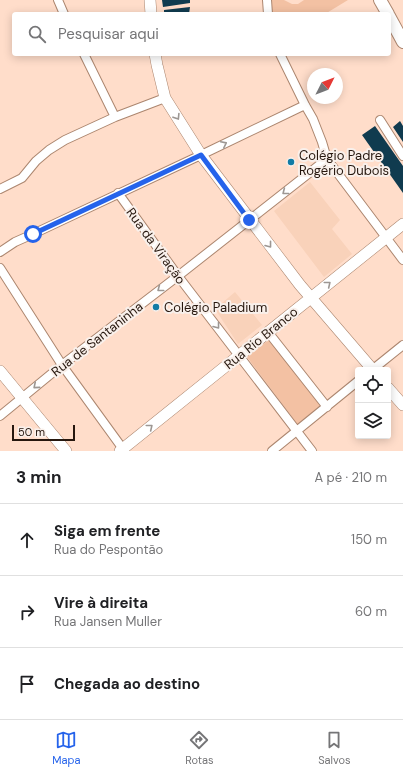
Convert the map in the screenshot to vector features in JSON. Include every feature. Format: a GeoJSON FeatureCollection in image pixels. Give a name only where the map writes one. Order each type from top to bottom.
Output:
{"type":"FeatureCollection","features":[{"type":"Feature","properties":{"kind":"main road"},"geometry":{"type":"LineString","coordinates":[[380,0],[386,12]]}},
{"type":"Feature","properties":{"kind":"main road"},"geometry":{"type":"LineString","coordinates":[[391,20],[403,42]]}},
{"type":"Feature","properties":{"kind":"street"},"geometry":{"type":"LineString","coordinates":[[58,0],[63,12]]}},
{"type":"Feature","properties":{"kind":"street"},"geometry":{"type":"LineString","coordinates":[[150,0],[151,12]]}},
{"type":"Feature","properties":{"kind":"street"},"geometry":{"type":"LineString","coordinates":[[267,0],[268,12]]}},
{"type":"Feature","properties":{"kind":"street"},"geometry":{"type":"LineString","coordinates":[[85,56],[115,117]]}},
{"type":"Feature","properties":{"kind":"street"},"geometry":{"type":"LineString","coordinates":[[155,56],[165,98],[201,155],[249,220],[311,298],[369,367]]}},
{"type":"Feature","properties":{"kind":"street"},"geometry":{"type":"LineString","coordinates":[[281,56],[313,119],[327,159],[403,260]]}},
{"type":"Feature","properties":{"kind":"street"},"geometry":{"type":"LineString","coordinates":[[0,190],[22,178],[49,150],[65,140],[115,117],[165,98]]}},
{"type":"Feature","properties":{"kind":"street"},"geometry":{"type":"LineString","coordinates":[[0,252],[15,242],[305,105]]}},
{"type":"Feature","properties":{"kind":"street"},"geometry":{"type":"LineString","coordinates":[[380,120],[403,156]]}},
{"type":"Feature","properties":{"kind":"street","name":"Rua de Santaninha"},"geometry":{"type":"LineString","coordinates":[[0,416],[62,365],[327,159]]}},
{"type":"Feature","properties":{"kind":"street","name":"Rua da Viração"},"geometry":{"type":"LineString","coordinates":[[118,194],[178,276],[312,451]]}},
{"type":"Feature","properties":{"kind":"street","name":"Rua Rio Branco"},"geometry":{"type":"LineString","coordinates":[[121,450],[403,224]]}},
{"type":"Feature","properties":{"kind":"street"},"geometry":{"type":"LineString","coordinates":[[0,268],[62,365],[121,450]]}},
{"type":"Feature","properties":{"kind":"street"},"geometry":{"type":"LineString","coordinates":[[268,332],[327,407]]}},
{"type":"Feature","properties":{"kind":"street"},"geometry":{"type":"LineString","coordinates":[[376,367],[403,345]]}},
{"type":"Feature","properties":{"kind":"street"},"geometry":{"type":"LineString","coordinates":[[0,371],[66,451]]}},
{"type":"Feature","properties":{"kind":"street"},"geometry":{"type":"LineString","coordinates":[[272,451],[355,384]]}},
{"type":"Feature","properties":{"kind":"street"},"geometry":{"type":"LineString","coordinates":[[391,391],[403,404]]}},
{"type":"Feature","properties":{"kind":"shaded area"},"geometry":{"type":"Polygon","coordinates":[[[270,0],[284,0],[292,4],[298,4],[304,0],[348,0],[328,12],[271,12],[270,0]]]}},
{"type":"Feature","properties":{"kind":"shaded area"},"geometry":{"type":"Polygon","coordinates":[[[310,182],[340,220],[332,229],[352,254],[324,277],[274,211],[310,182]]]}},
{"type":"Feature","properties":{"kind":"shaded area"},"geometry":{"type":"Polygon","coordinates":[[[235,292],[262,325],[238,344],[215,309],[235,292]]]}},
{"type":"Feature","properties":{"kind":"shaded area"},"geometry":{"type":"Polygon","coordinates":[[[270,339],[322,406],[298,425],[247,357],[270,339]]]}},
{"type":"Feature","properties":{"kind":"building"},"geometry":{"type":"Polygon","coordinates":[[[162,0],[190,0],[190,3],[163,7],[162,0]]]}},
{"type":"Feature","properties":{"kind":"building"},"geometry":{"type":"Polygon","coordinates":[[[190,7],[189,12],[164,12],[164,10],[190,7]]]}},
{"type":"Feature","properties":{"kind":"building"},"geometry":{"type":"Polygon","coordinates":[[[400,121],[403,126],[403,142],[393,127],[400,121]]]}},
{"type":"Feature","properties":{"kind":"building"},"geometry":{"type":"Polygon","coordinates":[[[375,126],[403,166],[403,193],[362,135],[375,126]]]}},
{"type":"Feature","properties":{"kind":"place","name":"Colégio Padre Rogério Dubois"},"geometry":{"type":"Point","coordinates":[291,162]}},
{"type":"Feature","properties":{"kind":"place","name":"Colégio Paladium"},"geometry":{"type":"Point","coordinates":[156,307]}},
{"type":"Feature","properties":{"kind":"route"},"geometry":{"type":"LineString","coordinates":[[33,234],[201,155],[249,220]]}}]}
